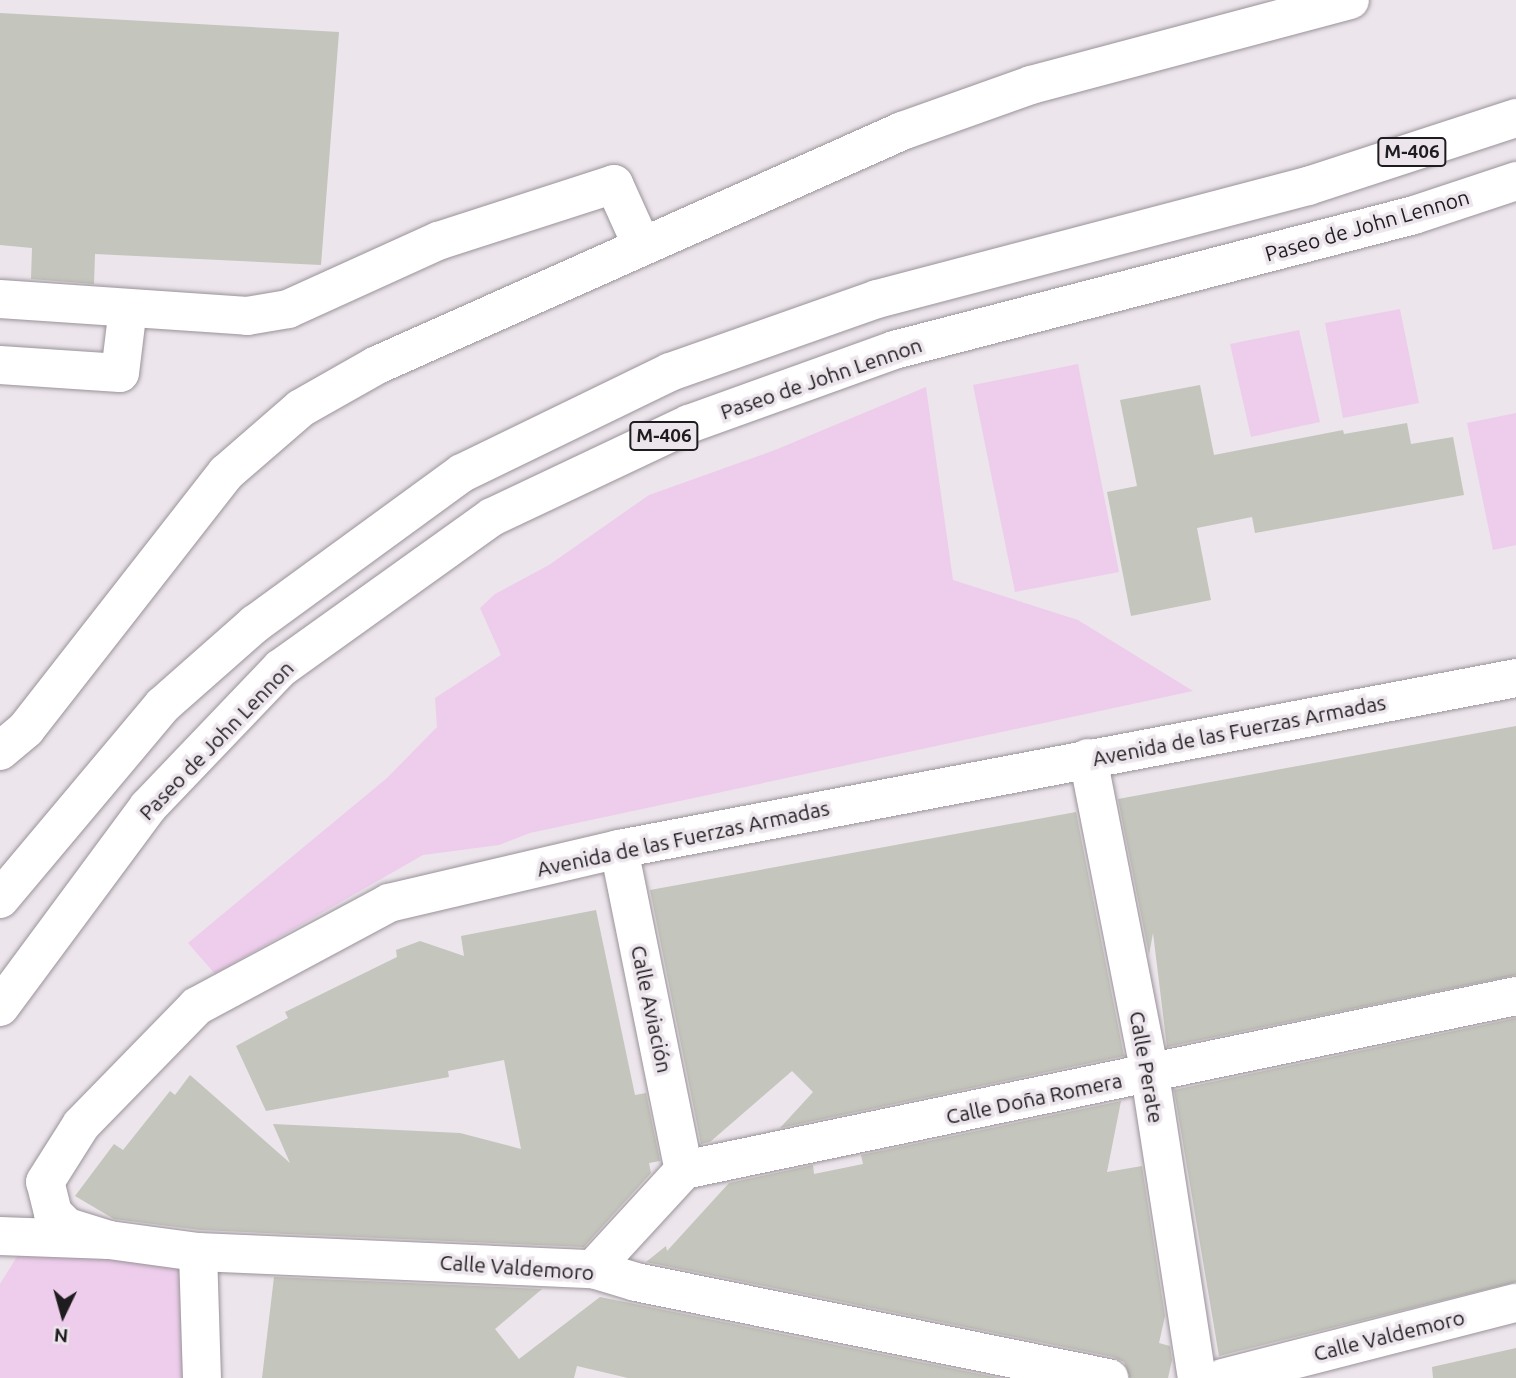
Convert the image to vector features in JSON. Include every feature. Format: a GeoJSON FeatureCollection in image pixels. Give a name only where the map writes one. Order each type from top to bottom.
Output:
{"type":"FeatureCollection","features":[{"type":"Feature","properties":{"kind":"main road"},"geometry":{"type":"LineString","coordinates":[[0,751],[26,729],[226,473],[301,408],[377,365],[902,131],[1031,85],[1273,10],[1350,0]]}},
{"type":"Feature","properties":{"kind":"main road","name":"M-406"},"geometry":{"type":"LineString","coordinates":[[0,900],[163,705],[255,624],[462,473],[670,372],[877,299],[1308,186],[1516,118]]}},
{"type":"Feature","properties":{"kind":"main road","name":"Paseo de John Lennon"},"geometry":{"type":"LineString","coordinates":[[0,1007],[148,807],[281,668],[492,517],[689,424],[894,350],[1414,215],[1516,181]]}},
{"type":"Feature","properties":{"kind":"main road"},"geometry":{"type":"LineString","coordinates":[[0,299],[247,316],[288,309],[438,241],[614,184],[642,246]]}},
{"type":"Feature","properties":{"kind":"main road"},"geometry":{"type":"LineString","coordinates":[[0,365],[120,373],[128,308]]}},
{"type":"Feature","properties":{"kind":"main road","name":"Avenida de las Fuerzas Armadas"},"geometry":{"type":"LineString","coordinates":[[109,1240],[66,1227],[53,1213],[45,1182],[81,1125],[197,1006],[389,903],[619,849],[1516,678]]}},
{"type":"Feature","properties":{"kind":"main road","name":"Calle Perate"},"geometry":{"type":"LineString","coordinates":[[1087,758],[1150,1074],[1197,1378]]}},
{"type":"Feature","properties":{"kind":"main road","name":"Calle Aviación"},"geometry":{"type":"LineString","coordinates":[[619,849],[684,1170]]}},
{"type":"Feature","properties":{"kind":"main road","name":"Calle Doña Romera"},"geometry":{"type":"LineString","coordinates":[[684,1170],[1516,996]]}},
{"type":"Feature","properties":{"kind":"main road"},"geometry":{"type":"LineString","coordinates":[[593,1269],[684,1170]]}},
{"type":"Feature","properties":{"kind":"main road","name":"Calle Valdemoro"},"geometry":{"type":"LineString","coordinates":[[0,1236],[109,1240],[198,1252],[593,1269],[636,1282],[1109,1378]]}},
{"type":"Feature","properties":{"kind":"main road"},"geometry":{"type":"LineString","coordinates":[[198,1252],[202,1378]]}},
{"type":"Feature","properties":{"kind":"main road","name":"Calle Valdemoro"},"geometry":{"type":"LineString","coordinates":[[1223,1378],[1516,1303]]}},
{"type":"Feature","properties":{"kind":"shaded area"},"geometry":{"type":"Polygon","coordinates":[[[1400,309],[1419,403],[1343,418],[1325,323],[1400,309]]]}},
{"type":"Feature","properties":{"kind":"shaded area"},"geometry":{"type":"Polygon","coordinates":[[[1299,330],[1320,422],[1251,437],[1230,344],[1299,330]]]}},
{"type":"Feature","properties":{"kind":"shaded area"},"geometry":{"type":"Polygon","coordinates":[[[1078,364],[1119,572],[1015,592],[973,385],[1078,364]]]}},
{"type":"Feature","properties":{"kind":"shaded area"},"geometry":{"type":"Polygon","coordinates":[[[926,387],[953,580],[1078,620],[1193,691],[530,833],[499,845],[423,855],[215,974],[188,943],[387,778],[437,727],[435,698],[501,655],[480,608],[495,594],[549,565],[649,495],[775,450],[926,387]]]}},
{"type":"Feature","properties":{"kind":"shaded area"},"geometry":{"type":"Polygon","coordinates":[[[1516,413],[1516,545],[1493,550],[1467,423],[1516,413]]]}},
{"type":"Feature","properties":{"kind":"shaded area"},"geometry":{"type":"Polygon","coordinates":[[[21,1250],[184,1262],[189,1378],[0,1378],[0,1284],[21,1250]]]}},
{"type":"Feature","properties":{"kind":"building"},"geometry":{"type":"Polygon","coordinates":[[[0,13],[339,32],[321,265],[95,254],[94,284],[31,279],[32,248],[0,245],[0,13]]]}},
{"type":"Feature","properties":{"kind":"building"},"geometry":{"type":"Polygon","coordinates":[[[1200,385],[1214,455],[1343,430],[1344,434],[1407,423],[1411,444],[1453,437],[1464,495],[1255,533],[1252,517],[1197,528],[1211,600],[1131,616],[1107,492],[1137,486],[1120,400],[1200,385]]]}},
{"type":"Feature","properties":{"kind":"building"},"geometry":{"type":"Polygon","coordinates":[[[1516,726],[1516,975],[1167,1047],[1153,933],[1149,955],[1118,799],[1516,726]]]}},
{"type":"Feature","properties":{"kind":"building"},"geometry":{"type":"Polygon","coordinates":[[[1076,812],[1124,1056],[780,1128],[813,1092],[792,1071],[710,1142],[701,1144],[650,890],[1076,812]]]}},
{"type":"Feature","properties":{"kind":"building"},"geometry":{"type":"Polygon","coordinates":[[[596,910],[635,1095],[646,1093],[660,1161],[649,1163],[651,1173],[584,1247],[200,1230],[114,1219],[75,1196],[114,1144],[123,1150],[170,1091],[175,1095],[190,1075],[290,1163],[273,1124],[460,1133],[521,1149],[504,1060],[448,1071],[449,1077],[266,1111],[236,1046],[288,1018],[285,1012],[397,957],[396,950],[420,941],[464,956],[461,936],[596,910]]]}},
{"type":"Feature","properties":{"kind":"building"},"geometry":{"type":"Polygon","coordinates":[[[1516,1018],[1516,1282],[1219,1356],[1174,1090],[1516,1018]]]}},
{"type":"Feature","properties":{"kind":"building"},"geometry":{"type":"Polygon","coordinates":[[[1121,1101],[1107,1172],[1142,1166],[1165,1316],[1159,1343],[1170,1346],[1172,1360],[1168,1378],[1130,1378],[1124,1362],[1113,1357],[646,1262],[666,1246],[667,1251],[729,1183],[813,1165],[814,1174],[863,1164],[861,1155],[1121,1101]]]}},
{"type":"Feature","properties":{"kind":"building"},"geometry":{"type":"Polygon","coordinates":[[[274,1277],[542,1289],[495,1329],[519,1359],[600,1297],[999,1378],[628,1378],[577,1366],[574,1378],[262,1378],[274,1277]]]}},
{"type":"Feature","properties":{"kind":"building"},"geometry":{"type":"Polygon","coordinates":[[[1516,1348],[1516,1378],[1433,1378],[1432,1367],[1516,1348]]]}}]}
